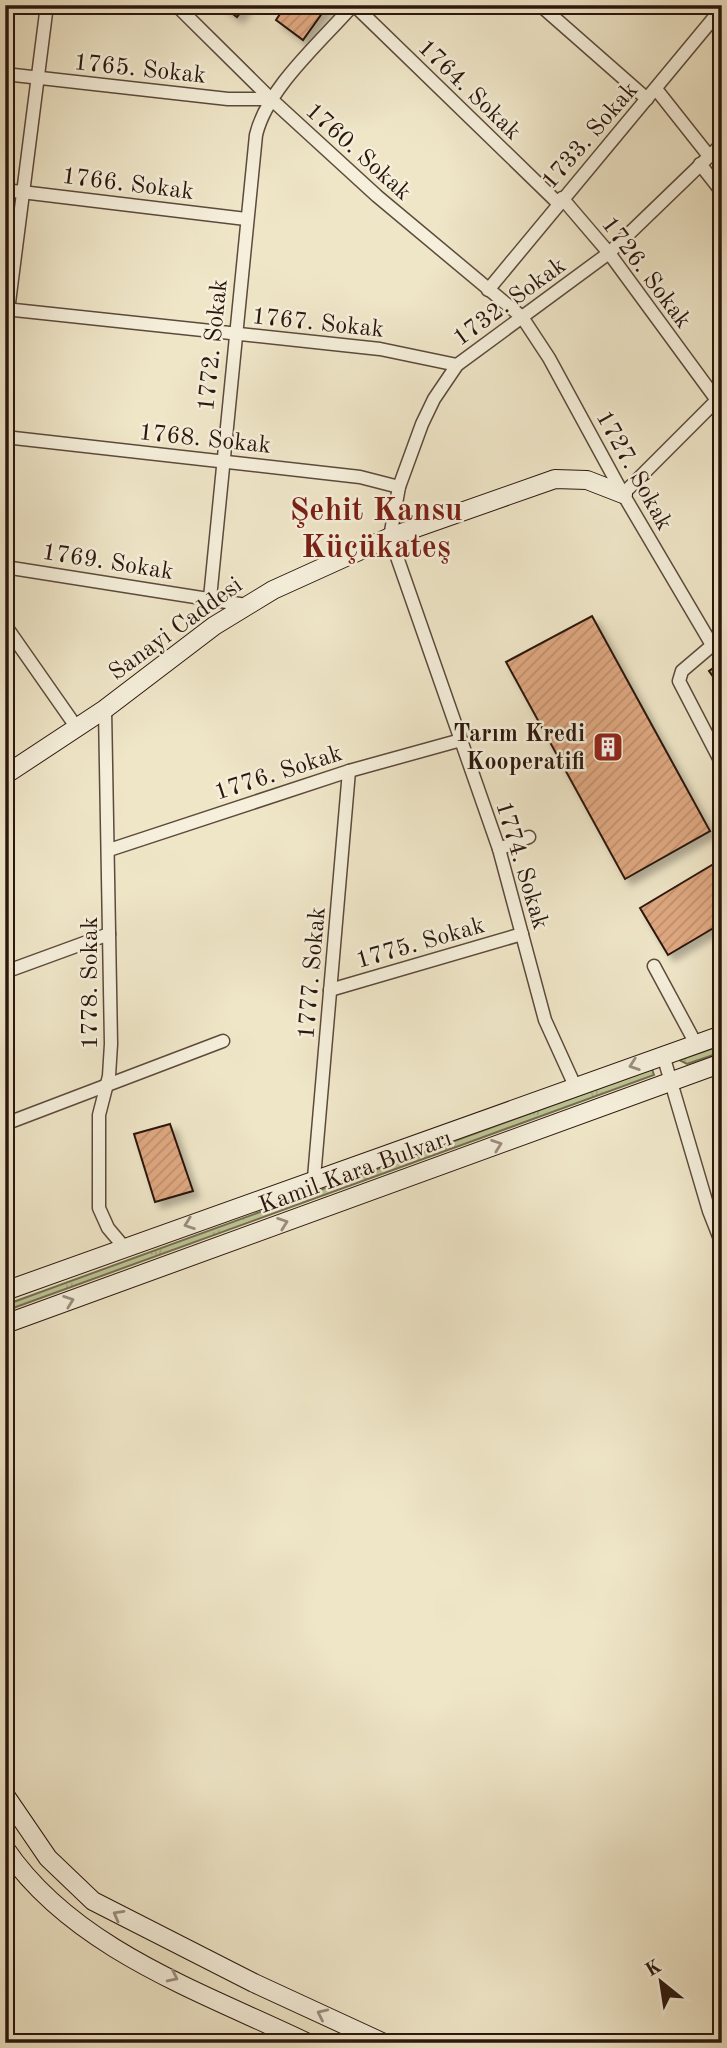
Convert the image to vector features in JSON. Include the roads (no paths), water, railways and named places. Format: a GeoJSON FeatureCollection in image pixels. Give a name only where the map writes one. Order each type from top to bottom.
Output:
{"type":"FeatureCollection","features":[{"type":"Feature","properties":{"kind":"main road","name":"Sanayi Caddesi"},"geometry":{"type":"LineString","coordinates":[[5,775],[105,709],[246,605],[390,537],[555,479],[587,480],[622,494]]}},
{"type":"Feature","properties":{"kind":"main road","name":"Kamil Kara Bulvarı"},"geometry":{"type":"LineString","coordinates":[[5,1291],[314,1178],[722,1035]]}},
{"type":"Feature","properties":{"kind":"main road","name":"Kamil Kara Bulvarı"},"geometry":{"type":"LineString","coordinates":[[5,1324],[722,1063]]}},
{"type":"Feature","properties":{"kind":"main road"},"geometry":{"type":"LineString","coordinates":[[5,1795],[47,1858],[93,1900],[230,1970],[384,2043]]}},
{"type":"Feature","properties":{"kind":"main road"},"geometry":{"type":"LineString","coordinates":[[5,1848],[32,1884],[90,1933],[120,1951],[308,2043]]}},
{"type":"Feature","properties":{"kind":"street"},"geometry":{"type":"LineString","coordinates":[[5,334],[6,309],[47,5]]}},
{"type":"Feature","properties":{"kind":"street","name":"1760. Sokak"},"geometry":{"type":"LineString","coordinates":[[176,5],[271,99],[410,226],[522,317]]}},
{"type":"Feature","properties":{"kind":"street","name":"1772. Sokak"},"geometry":{"type":"LineString","coordinates":[[210,598],[234,334],[256,135],[260,119],[271,99],[353,5]]}},
{"type":"Feature","properties":{"kind":"street","name":"1764. Sokak"},"geometry":{"type":"LineString","coordinates":[[353,5],[560,200]]}},
{"type":"Feature","properties":{"kind":"street"},"geometry":{"type":"LineString","coordinates":[[540,5],[647,99]]}},
{"type":"Feature","properties":{"kind":"street","name":"1733. Sokak"},"geometry":{"type":"LineString","coordinates":[[488,290],[722,8]]}},
{"type":"Feature","properties":{"kind":"street","name":"1765. Sokak"},"geometry":{"type":"LineString","coordinates":[[5,74],[228,99],[271,99]]}},
{"type":"Feature","properties":{"kind":"street"},"geometry":{"type":"LineString","coordinates":[[656,89],[704,160],[722,192]]}},
{"type":"Feature","properties":{"kind":"street","name":"1732. Sokak"},"geometry":{"type":"LineString","coordinates":[[390,537],[399,487],[422,424],[439,390],[457,365],[609,253],[722,144]]}},
{"type":"Feature","properties":{"kind":"street","name":"1766. Sokak"},"geometry":{"type":"LineString","coordinates":[[5,190],[246,219]]}},
{"type":"Feature","properties":{"kind":"street","name":"1726. Sokak"},"geometry":{"type":"LineString","coordinates":[[560,200],[609,253],[720,401]]}},
{"type":"Feature","properties":{"kind":"street","name":"1767. Sokak"},"geometry":{"type":"LineString","coordinates":[[6,309],[380,349],[457,365]]}},
{"type":"Feature","properties":{"kind":"street","name":"1727. Sokak"},"geometry":{"type":"LineString","coordinates":[[522,317],[550,358],[622,494],[717,641]]}},
{"type":"Feature","properties":{"kind":"street"},"geometry":{"type":"LineString","coordinates":[[622,494],[720,401]]}},
{"type":"Feature","properties":{"kind":"street","name":"1768. Sokak"},"geometry":{"type":"LineString","coordinates":[[5,437],[371,478],[399,487]]}},
{"type":"Feature","properties":{"kind":"street","name":"1774. Sokak"},"geometry":{"type":"LineString","coordinates":[[390,537],[499,849],[545,1020],[575,1086]]}},
{"type":"Feature","properties":{"kind":"street","name":"1769. Sokak"},"geometry":{"type":"LineString","coordinates":[[5,567],[246,605]]}},
{"type":"Feature","properties":{"kind":"street"},"geometry":{"type":"LineString","coordinates":[[5,625],[77,728]]}},
{"type":"Feature","properties":{"kind":"street"},"geometry":{"type":"LineString","coordinates":[[717,641],[682,671],[679,681],[722,764]]}},
{"type":"Feature","properties":{"kind":"street","name":"1778. Sokak"},"geometry":{"type":"LineString","coordinates":[[105,709],[110,850],[111,1044],[99,1115],[99,1208],[107,1227],[124,1247]]}},
{"type":"Feature","properties":{"kind":"street","name":"1776. Sokak"},"geometry":{"type":"LineString","coordinates":[[110,850],[349,771],[461,740]]}},
{"type":"Feature","properties":{"kind":"street","name":"1777. Sokak"},"geometry":{"type":"LineString","coordinates":[[314,1178],[349,771]]}},
{"type":"Feature","properties":{"kind":"street"},"geometry":{"type":"LineString","coordinates":[[499,849],[529,837]]}},
{"type":"Feature","properties":{"kind":"street"},"geometry":{"type":"LineString","coordinates":[[5,972],[109,934]]}},
{"type":"Feature","properties":{"kind":"street","name":"1775. Sokak"},"geometry":{"type":"LineString","coordinates":[[330,990],[522,934]]}},
{"type":"Feature","properties":{"kind":"street"},"geometry":{"type":"LineString","coordinates":[[654,966],[696,1044]]}},
{"type":"Feature","properties":{"kind":"street"},"geometry":{"type":"LineString","coordinates":[[5,1124],[223,1041]]}},
{"type":"Feature","properties":{"kind":"street"},"geometry":{"type":"LineString","coordinates":[[663,1055],[722,1244]]}},
{"type":"Feature","properties":{"kind":"place","name":"Tarım Kredi Kooperatifi"},"geometry":{"type":"Point","coordinates":[608,747]}},
{"type":"Feature","properties":{"kind":"district","name":"Şehit Kansu Küçükateş"},"geometry":{"type":"Point","coordinates":[376,528]}}]}
